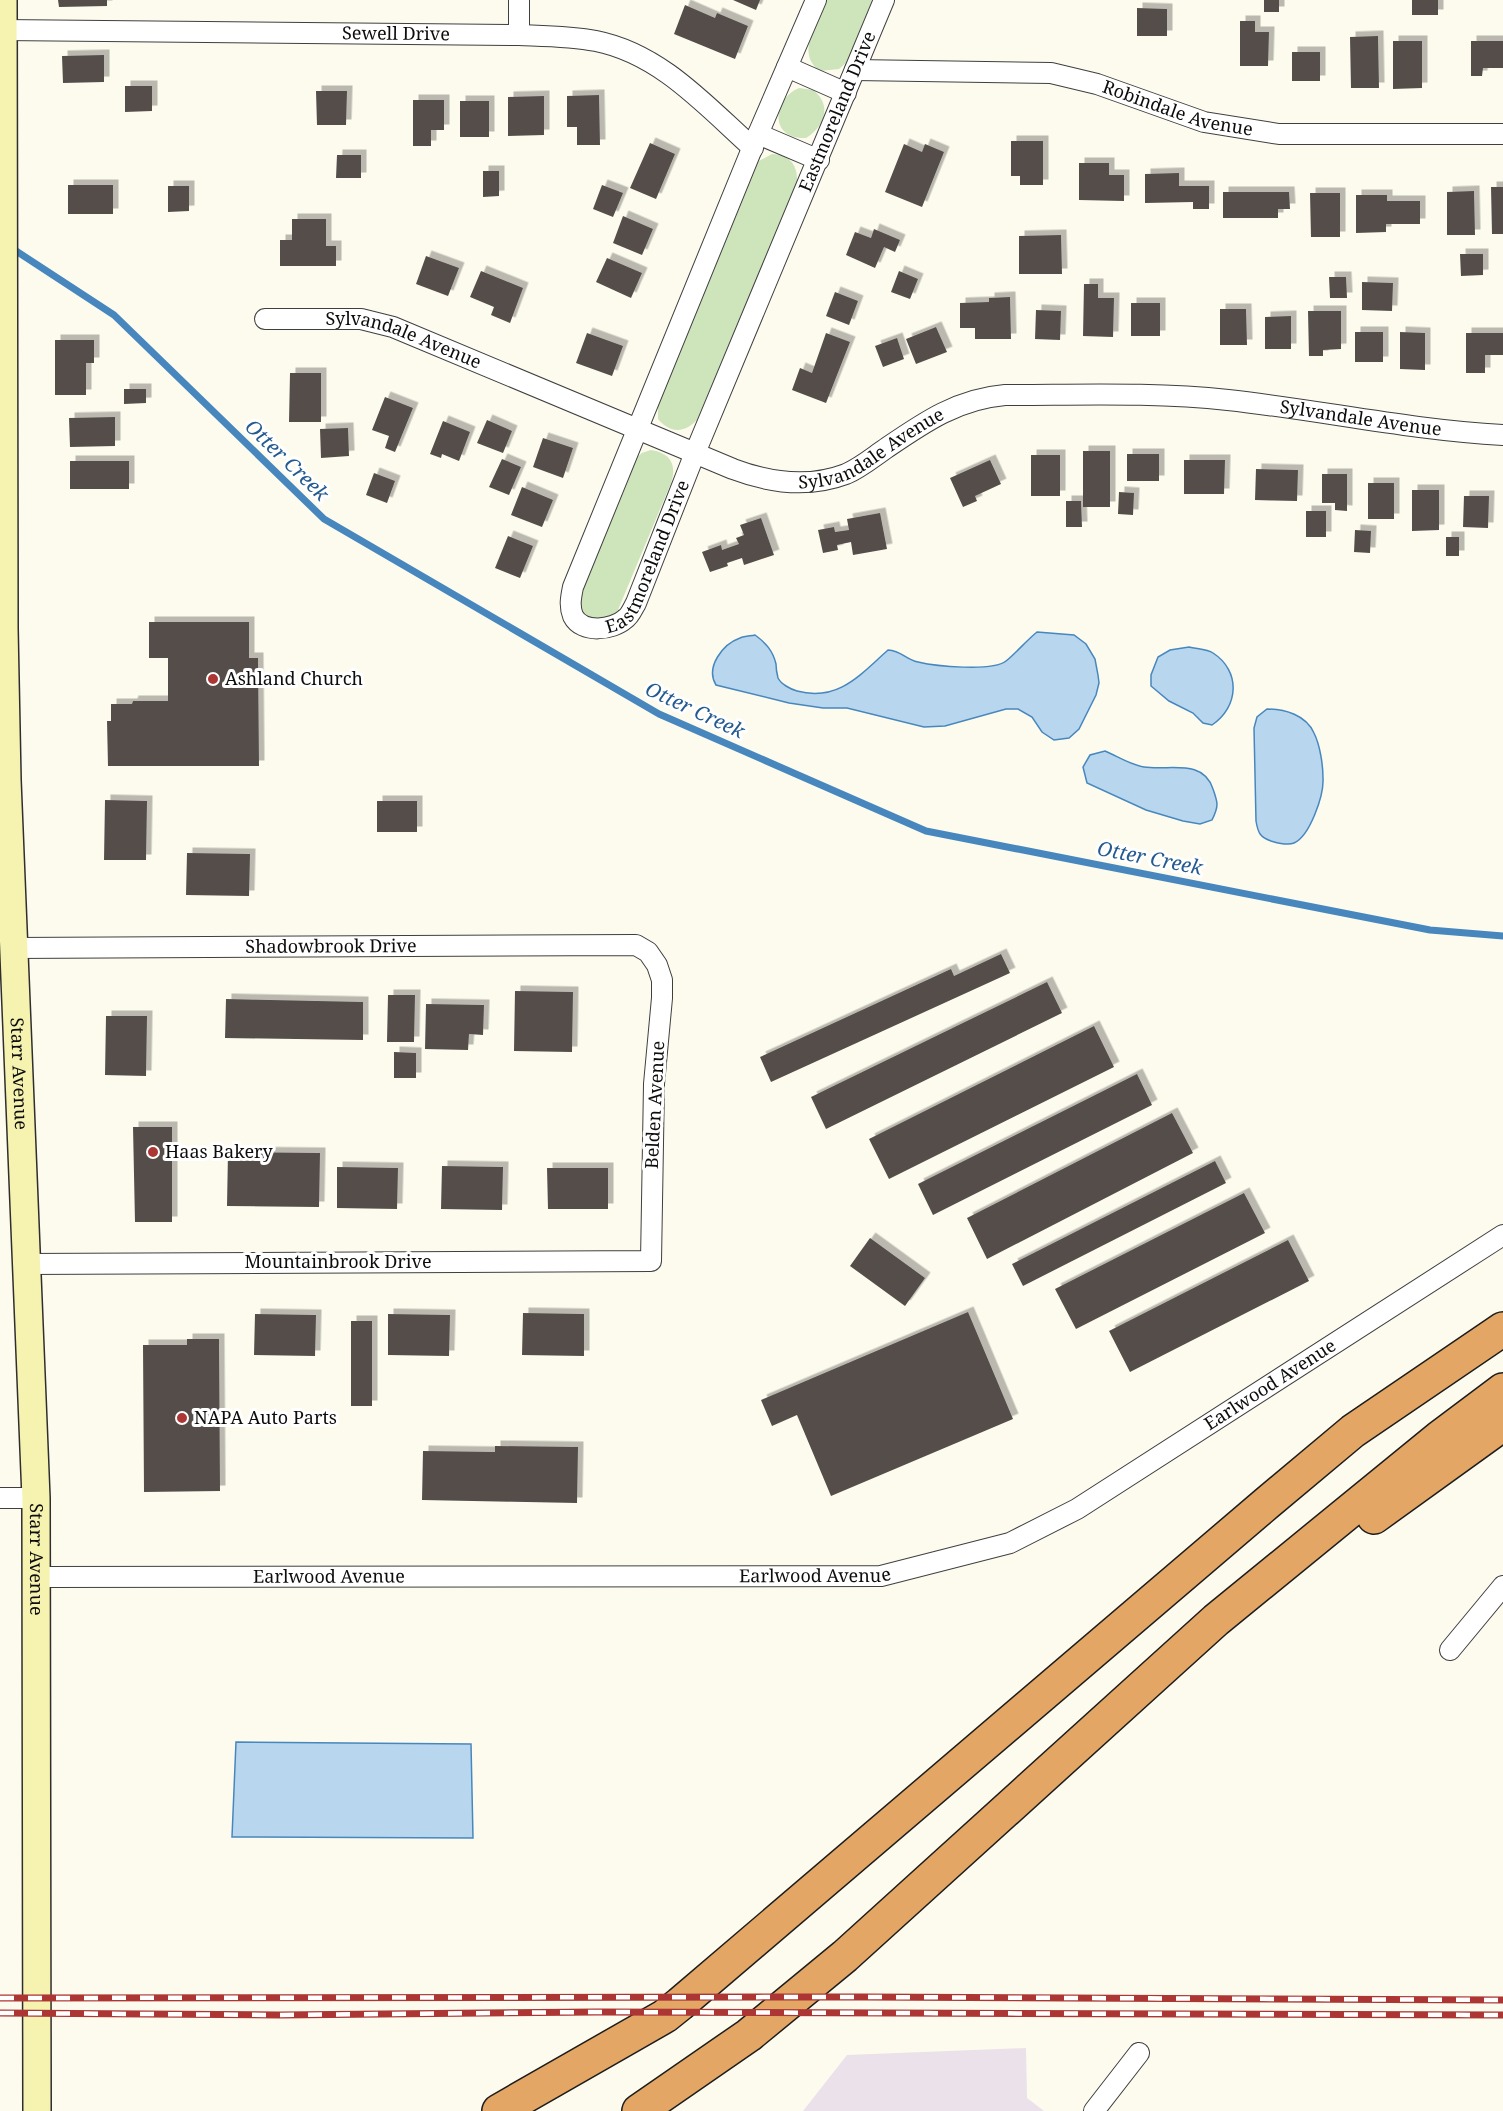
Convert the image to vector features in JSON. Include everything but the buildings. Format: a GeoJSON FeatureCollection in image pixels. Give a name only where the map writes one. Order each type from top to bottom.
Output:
{"type":"FeatureCollection","features":[{"type":"Feature","properties":{"kind":"highway"},"geometry":{"type":"LineString","coordinates":[[499,2111],[665,2016],[1124,1623],[1353,1431],[1503,1329]]}},
{"type":"Feature","properties":{"kind":"highway"},"geometry":{"type":"LineString","coordinates":[[639,2111],[749,2035],[846,1956],[1216,1620],[1439,1438],[1503,1390]]}},
{"type":"Feature","properties":{"kind":"highway"},"geometry":{"type":"LineString","coordinates":[[1216,1620],[1376,1516],[1503,1424]]}},
{"type":"Feature","properties":{"kind":"main road","name":"Starr Avenue"},"geometry":{"type":"LineString","coordinates":[[3,0],[1,436],[3,755],[36,1498],[37,2111]]}},
{"type":"Feature","properties":{"kind":"street"},"geometry":{"type":"LineString","coordinates":[[519,0],[519,35]]}},
{"type":"Feature","properties":{"kind":"street","name":"Eastmoreland Drive"},"geometry":{"type":"LineString","coordinates":[[816,0],[755,141],[573,587],[570,602],[574,618],[584,626],[598,628],[614,626],[627,618],[636,603],[695,453],[884,0]]}},
{"type":"Feature","properties":{"kind":"street","name":"Sewell Drive"},"geometry":{"type":"LineString","coordinates":[[3,30],[519,35],[597,41],[641,57],[678,80],[755,141],[819,160]]}},
{"type":"Feature","properties":{"kind":"street"},"geometry":{"type":"LineString","coordinates":[[787,67],[846,93]]}},
{"type":"Feature","properties":{"kind":"street","name":"Robindale Avenue"},"geometry":{"type":"LineString","coordinates":[[855,70],[1051,73],[1097,84],[1204,122],[1279,134],[1503,134]]}},
{"type":"Feature","properties":{"kind":"street","name":"Sylvandale Avenue"},"geometry":{"type":"LineString","coordinates":[[265,319],[346,318],[377,322],[759,478],[800,483],[822,480],[855,469],[950,408],[983,398],[1005,395],[1140,395],[1213,399],[1399,425],[1503,435]]}},
{"type":"Feature","properties":{"kind":"street","name":"Shadowbrook Drive"},"geometry":{"type":"LineString","coordinates":[[13,948],[636,945],[648,952]]}},
{"type":"Feature","properties":{"kind":"street","name":"Belden Avenue"},"geometry":{"type":"LineString","coordinates":[[648,952],[657,965],[662,980],[654,1084],[651,1261]]}},
{"type":"Feature","properties":{"kind":"street","name":"Earlwood Avenue"},"geometry":{"type":"LineString","coordinates":[[35,1577],[881,1576],[1010,1544],[1077,1509],[1503,1235]]}},
{"type":"Feature","properties":{"kind":"street","name":"Mountainbrook Drive"},"geometry":{"type":"LineString","coordinates":[[26,1264],[651,1261]]}},
{"type":"Feature","properties":{"kind":"street"},"geometry":{"type":"LineString","coordinates":[[0,1498],[36,1498]]}},
{"type":"Feature","properties":{"kind":"street"},"geometry":{"type":"LineString","coordinates":[[1450,1650],[1503,1586]]}},
{"type":"Feature","properties":{"kind":"street"},"geometry":{"type":"LineString","coordinates":[[1094,2111],[1139,2053]]}},
{"type":"Feature","properties":{"kind":"shaded area"},"geometry":{"type":"Polygon","coordinates":[[[1026,2048],[1027,2098],[1044,2111],[803,2111],[847,2055],[1026,2048]]]}},
{"type":"Feature","properties":{"kind":"green space"},"geometry":{"type":"Polygon","coordinates":[[[826,0],[872,0],[847,62],[839,69],[820,71],[809,56],[809,47],[810,37],[826,0]]]}},
{"type":"Feature","properties":{"kind":"green space"},"geometry":{"type":"Polygon","coordinates":[[[799,88],[813,90],[823,102],[824,109],[824,116],[818,128],[806,138],[794,137],[786,133],[780,126],[778,118],[783,101],[799,88]]]}},
{"type":"Feature","properties":{"kind":"green space"},"geometry":{"type":"Polygon","coordinates":[[[772,154],[783,156],[794,165],[797,182],[697,420],[682,429],[673,429],[658,419],[658,405],[759,161],[772,154]]]}},
{"type":"Feature","properties":{"kind":"green space"},"geometry":{"type":"Polygon","coordinates":[[[651,450],[663,454],[671,461],[673,477],[671,483],[615,617],[610,621],[584,617],[578,602],[581,587],[636,458],[651,450]]]}},
{"type":"Feature","properties":{"kind":"water"},"geometry":{"type":"Polygon","coordinates":[[[1037,632],[1074,635],[1086,644],[1095,659],[1099,683],[1096,695],[1079,729],[1069,738],[1054,740],[1042,732],[1032,717],[1018,709],[1006,709],[945,726],[924,727],[847,708],[823,708],[789,703],[716,685],[713,678],[714,664],[722,651],[742,637],[755,635],[771,651],[781,682],[794,690],[825,693],[858,677],[888,650],[926,664],[963,667],[989,666],[1006,661],[1037,632]]]}},
{"type":"Feature","properties":{"kind":"water"},"geometry":{"type":"Polygon","coordinates":[[[1189,647],[1213,653],[1228,669],[1232,679],[1232,699],[1221,717],[1212,725],[1203,723],[1193,713],[1169,701],[1151,686],[1151,675],[1158,657],[1170,650],[1189,647]]]}},
{"type":"Feature","properties":{"kind":"water"},"geometry":{"type":"Polygon","coordinates":[[[1267,709],[1294,714],[1306,722],[1314,733],[1321,755],[1323,785],[1315,814],[1300,839],[1291,844],[1264,838],[1259,832],[1256,821],[1254,728],[1257,717],[1267,709]]]}},
{"type":"Feature","properties":{"kind":"water"},"geometry":{"type":"Polygon","coordinates":[[[1105,751],[1139,766],[1193,769],[1202,773],[1208,779],[1217,801],[1212,820],[1200,824],[1183,821],[1146,810],[1087,783],[1083,767],[1090,755],[1105,751]]]}},
{"type":"Feature","properties":{"kind":"water"},"geometry":{"type":"Polygon","coordinates":[[[236,1742],[471,1744],[473,1838],[232,1837],[236,1742]]]}},
{"type":"Feature","properties":{"kind":"waterway","name":"Otter Creek"},"geometry":{"type":"LineString","coordinates":[[10,247],[114,315],[324,519],[659,714],[926,831],[1430,930],[1503,936]]}},
{"type":"Feature","properties":{"kind":"railway"},"geometry":{"type":"LineString","coordinates":[[0,1998],[866,1997],[1503,2000]]}},
{"type":"Feature","properties":{"kind":"railway"},"geometry":{"type":"LineString","coordinates":[[0,2013],[1503,2015]]}},
{"type":"Feature","properties":{"kind":"place","name":"Ashland Church"},"geometry":{"type":"Point","coordinates":[213,679]}},
{"type":"Feature","properties":{"kind":"place","name":"Haas Bakery"},"geometry":{"type":"Point","coordinates":[153,1152]}},
{"type":"Feature","properties":{"kind":"place","name":"NAPA Auto Parts"},"geometry":{"type":"Point","coordinates":[182,1418]}}]}
